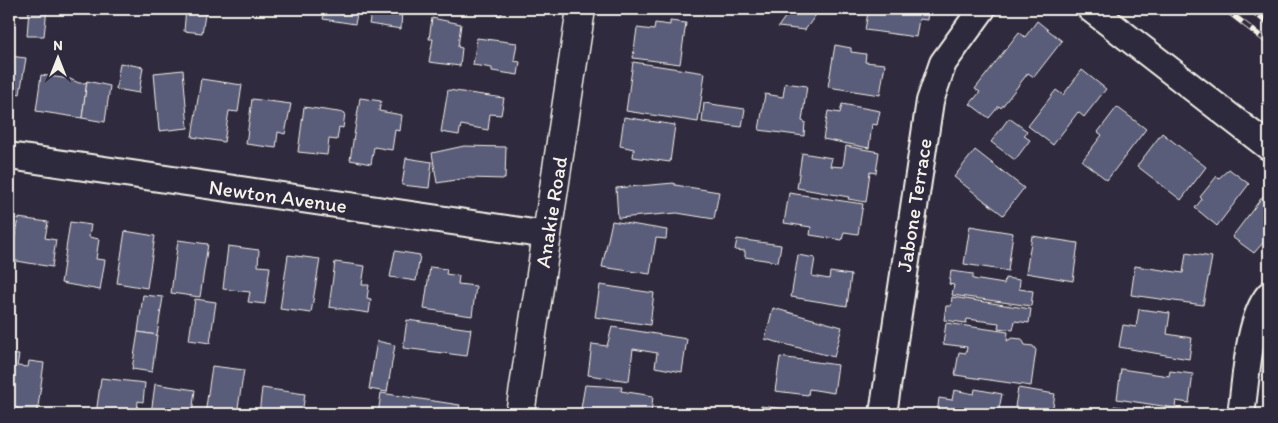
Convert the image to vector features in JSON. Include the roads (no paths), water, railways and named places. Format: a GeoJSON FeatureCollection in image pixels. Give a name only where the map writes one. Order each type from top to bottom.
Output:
{"type":"FeatureCollection","features":[{"type":"Feature","properties":{"kind":"main road","name":"Anakie Road"},"geometry":{"type":"LineString","coordinates":[[520,414],[582,9]]}},
{"type":"Feature","properties":{"kind":"street","name":"Jabone Terrace"},"geometry":{"type":"LineString","coordinates":[[882,414],[930,101],[944,63],[982,9]]}},
{"type":"Feature","properties":{"kind":"street"},"geometry":{"type":"LineString","coordinates":[[1091,9],[1269,147]]}},
{"type":"Feature","properties":{"kind":"street","name":"Newton Avenue"},"geometry":{"type":"LineString","coordinates":[[9,156],[547,235]]}},
{"type":"Feature","properties":{"kind":"street"},"geometry":{"type":"LineString","coordinates":[[1241,414],[1254,334],[1263,302],[1269,295]]}},
{"type":"Feature","properties":{"kind":"railway"},"geometry":{"type":"LineString","coordinates":[[1225,9],[1269,43]]}},
{"type":"Feature","properties":{"kind":"railway"},"geometry":{"type":"LineString","coordinates":[[1250,9],[1269,24]]}}]}
